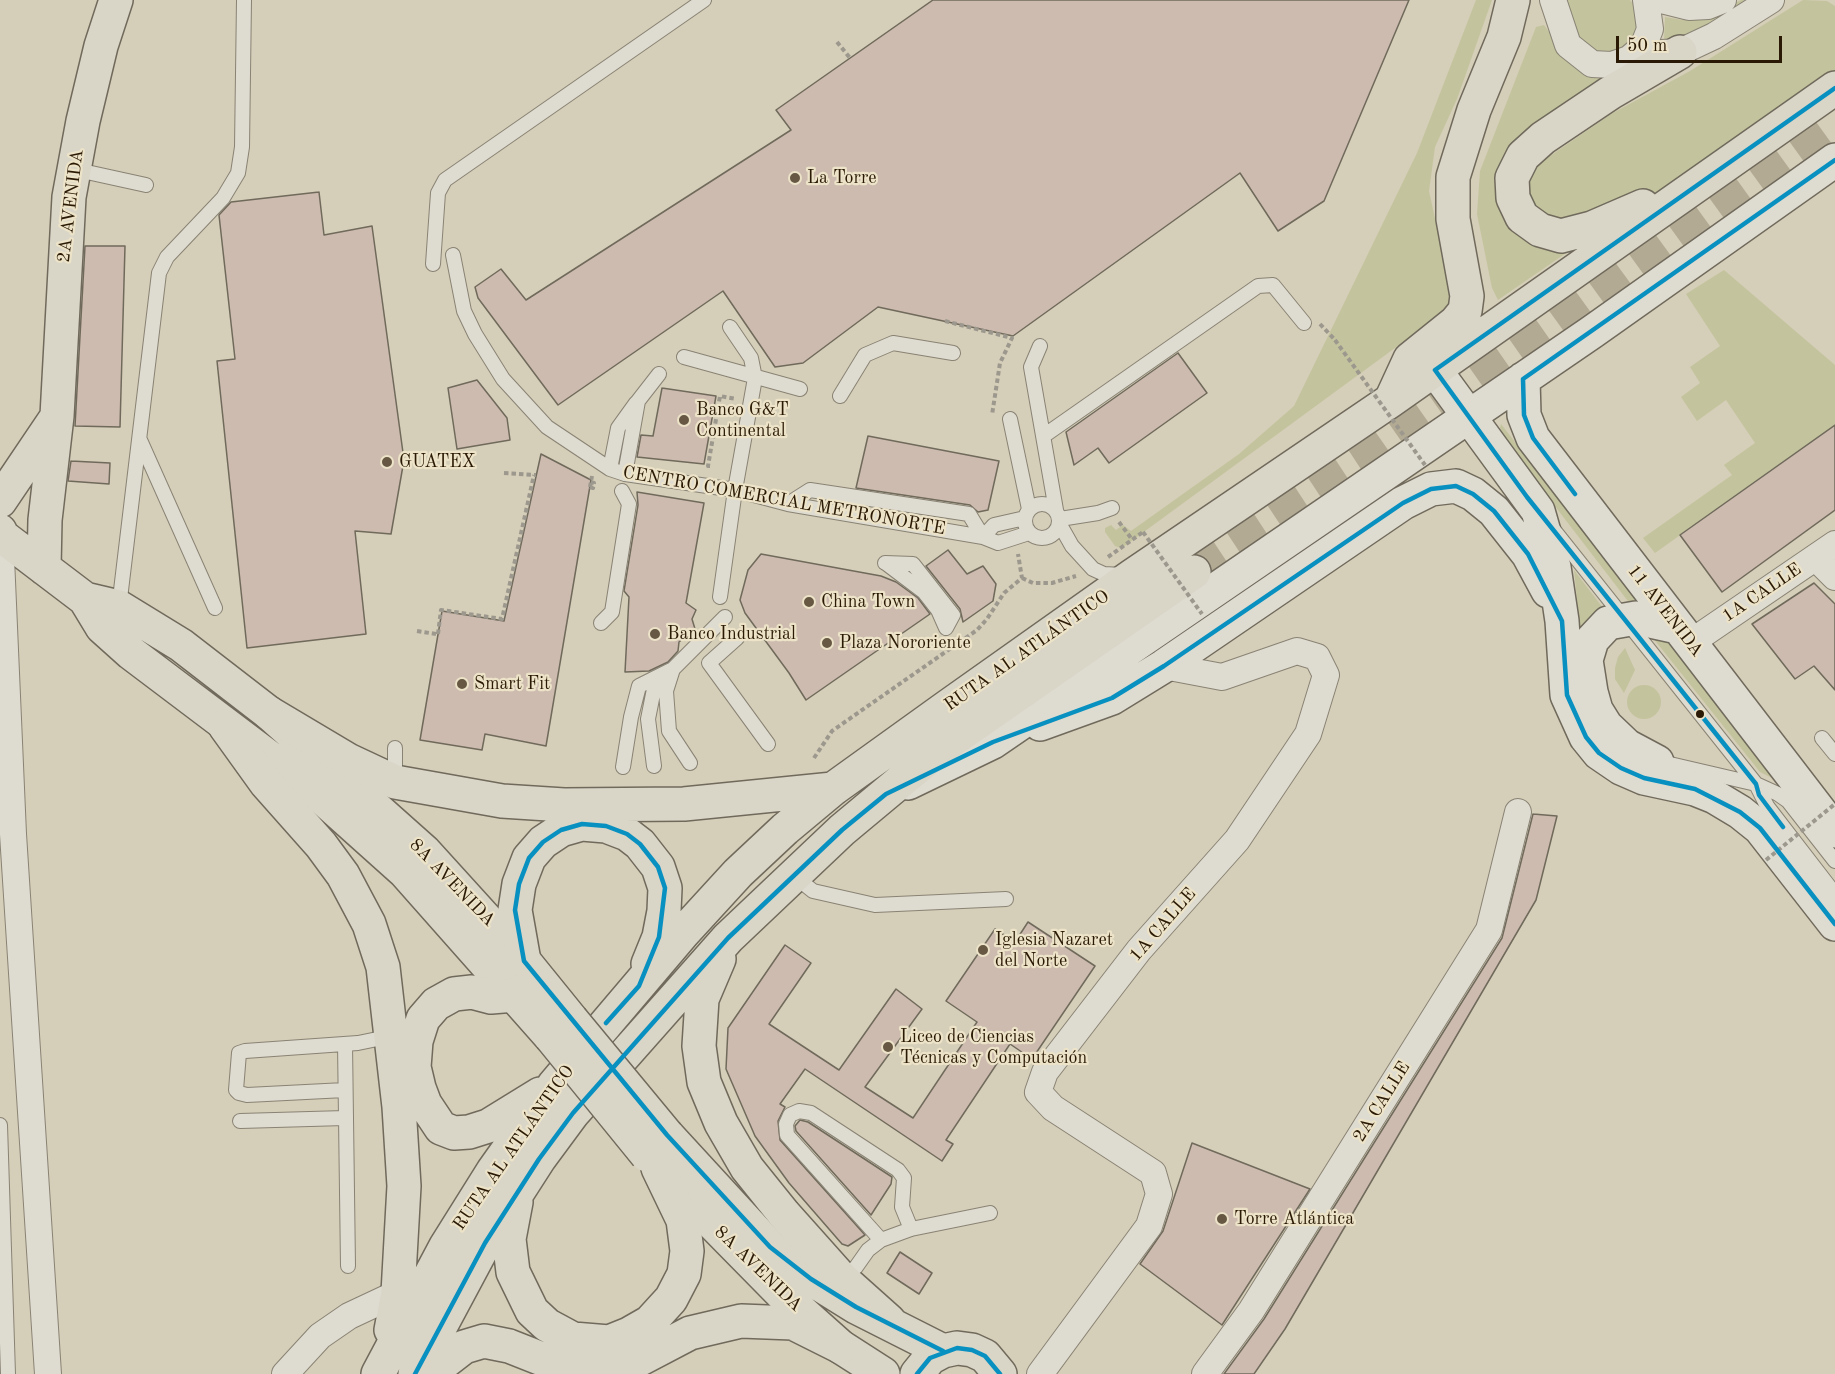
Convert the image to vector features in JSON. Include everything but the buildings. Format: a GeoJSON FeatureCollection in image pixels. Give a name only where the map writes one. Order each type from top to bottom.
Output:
{"type":"FeatureCollection","features":[{"type":"Feature","properties":{"kind":"main road","name":"2A AVENIDA"},"geometry":{"type":"LineString","coordinates":[[44,568],[45,520],[57,416],[64,242],[73,169],[101,46],[116,0]]}},
{"type":"Feature","properties":{"kind":"main road"},"geometry":{"type":"LineString","coordinates":[[1390,401],[1410,359],[1456,322],[1465,311],[1467,296],[1453,219],[1453,177],[1474,110],[1504,37],[1513,0]]}},
{"type":"Feature","properties":{"kind":"main road"},"geometry":{"type":"LineString","coordinates":[[1504,37],[1537,0]]}},
{"type":"Feature","properties":{"kind":"main road"},"geometry":{"type":"LineString","coordinates":[[1680,52],[1610,93],[1543,138],[1523,156],[1512,178],[1513,198],[1522,217],[1540,230],[1561,236],[1592,228],[1708,177]]}},
{"type":"Feature","properties":{"kind":"main road"},"geometry":{"type":"LineString","coordinates":[[1610,93],[1633,56]]}},
{"type":"Feature","properties":{"kind":"main road","name":"RUTA AL ATLÁNTICO"},"geometry":{"type":"LineString","coordinates":[[377,1374],[446,1246],[493,1171],[554,1085],[738,873],[833,789],[1132,576],[1435,370],[1835,88]]}},
{"type":"Feature","properties":{"kind":"main road","name":"RUTA AL ATLÁNTICO"},"geometry":{"type":"LineString","coordinates":[[885,794],[993,742],[1523,379],[1835,160]]}},
{"type":"Feature","properties":{"kind":"main road"},"geometry":{"type":"LineString","coordinates":[[1435,370],[1538,511],[1554,567],[1562,621],[1567,695],[1586,737],[1599,753],[1621,768],[1644,778],[1695,789],[1715,797],[1760,828],[1835,924]]}},
{"type":"Feature","properties":{"kind":"main road","name":"11 AVENIDA"},"geometry":{"type":"LineString","coordinates":[[1523,379],[1524,416],[1533,438],[1835,831]]}},
{"type":"Feature","properties":{"kind":"main road"},"geometry":{"type":"LineString","coordinates":[[0,501],[57,416]]}},
{"type":"Feature","properties":{"kind":"main road"},"geometry":{"type":"LineString","coordinates":[[993,742],[1112,698],[1164,666],[1403,502],[1431,489],[1456,486],[1473,494],[1494,511],[1528,554],[1562,621]]}},
{"type":"Feature","properties":{"kind":"main road","name":"8A AVENIDA"},"geometry":{"type":"LineString","coordinates":[[1,534],[85,599],[102,627],[225,726],[318,795],[405,872],[515,995],[561,1028]]}},
{"type":"Feature","properties":{"kind":"main road","name":"RUTA AL ATLÁNTICO"},"geometry":{"type":"LineString","coordinates":[[415,1374],[485,1243],[517,1192],[573,1113],[728,938],[885,794],[948,743],[1194,572]]}},
{"type":"Feature","properties":{"kind":"main road","name":"8A AVENIDA"},"geometry":{"type":"LineString","coordinates":[[85,599],[119,607],[181,645],[268,712],[425,852],[524,961],[561,1028],[657,1153],[744,1258],[841,1347],[883,1374]]}},
{"type":"Feature","properties":{"kind":"main road"},"geometry":{"type":"LineString","coordinates":[[1683,635],[1647,619],[1625,618],[1608,624],[1592,640],[1586,660],[1596,710],[1606,726],[1627,746],[1655,760],[1695,789]]}},
{"type":"Feature","properties":{"kind":"main road"},"geometry":{"type":"LineString","coordinates":[[268,712],[348,760],[395,782],[502,801],[564,805],[684,804],[833,789]]}},
{"type":"Feature","properties":{"kind":"main road"},"geometry":{"type":"LineString","coordinates":[[225,726],[266,783],[321,845],[359,904],[369,924],[383,967],[392,1036],[404,1186],[398,1293],[394,1322],[377,1374]]}},
{"type":"Feature","properties":{"kind":"main road"},"geometry":{"type":"LineString","coordinates":[[524,961],[515,910],[519,884],[529,858],[543,842],[561,830],[582,824],[606,825],[627,834],[640,844],[658,867],[665,888],[664,911],[659,937],[639,986]]}},
{"type":"Feature","properties":{"kind":"main road"},"geometry":{"type":"LineString","coordinates":[[728,938],[702,999],[699,1046],[704,1082],[721,1123],[747,1167],[783,1214],[842,1279],[889,1321]]}},
{"type":"Feature","properties":{"kind":"main road"},"geometry":{"type":"LineString","coordinates":[[515,995],[491,997],[472,992],[454,994],[436,1004],[423,1019],[416,1041],[414,1067],[425,1104],[441,1128],[454,1132],[469,1132],[488,1126],[554,1085]]}},
{"type":"Feature","properties":{"kind":"main road"},"geometry":{"type":"LineString","coordinates":[[517,1192],[509,1239],[513,1272],[532,1311],[547,1325],[573,1339],[609,1342],[650,1322],[671,1299],[684,1274],[687,1251],[683,1220],[657,1153]]}},
{"type":"Feature","properties":{"kind":"main road","name":"8A AVENIDA"},"geometry":{"type":"LineString","coordinates":[[657,1153],[811,1280],[856,1307],[889,1321],[943,1351]]}},
{"type":"Feature","properties":{"kind":"main road"},"geometry":{"type":"LineString","coordinates":[[429,1374],[464,1347],[484,1341],[509,1346],[570,1370],[590,1371],[627,1366],[690,1333],[741,1321],[793,1323],[841,1347]]}},
{"type":"Feature","properties":{"kind":"main road"},"geometry":{"type":"LineString","coordinates":[[917,1374],[930,1358],[943,1351],[957,1348],[972,1350],[985,1356],[1000,1374]]}},
{"type":"Feature","properties":{"kind":"street"},"geometry":{"type":"LineString","coordinates":[[1553,0],[1564,37],[1576,53],[1592,64],[1612,65],[1633,56],[1680,52],[1714,36],[1771,0]]}},
{"type":"Feature","properties":{"kind":"street"},"geometry":{"type":"LineString","coordinates":[[1633,56],[1643,47],[1650,29],[1646,0]]}},
{"type":"Feature","properties":{"kind":"street"},"geometry":{"type":"LineString","coordinates":[[1661,0],[1689,7],[1708,6],[1723,0]]}},
{"type":"Feature","properties":{"kind":"street"},"geometry":{"type":"LineString","coordinates":[[1,534],[13,834],[48,1374]]}},
{"type":"Feature","properties":{"kind":"street"},"geometry":{"type":"LineString","coordinates":[[1825,551],[1835,578]]}},
{"type":"Feature","properties":{"kind":"street","name":"1A CALLE"},"geometry":{"type":"LineString","coordinates":[[1683,635],[1825,551]]}},
{"type":"Feature","properties":{"kind":"street","name":"1A CALLE"},"geometry":{"type":"LineString","coordinates":[[1040,1374],[1149,1226],[1159,1194],[1153,1173],[1053,1108],[1038,1092],[1045,1072],[1139,950],[1237,840],[1308,734],[1326,675],[1317,657],[1297,651],[1222,677],[1164,666]]}},
{"type":"Feature","properties":{"kind":"street","name":"2A CALLE"},"geometry":{"type":"LineString","coordinates":[[1205,1374],[1251,1311],[1489,930],[1518,812]]}},
{"type":"Feature","properties":{"kind":"street"},"geometry":{"type":"LineString","coordinates":[[285,1374],[320,1336],[349,1316],[398,1293]]}},
{"type":"Feature","properties":{"kind":"lane"},"geometry":{"type":"LineString","coordinates":[[119,607],[159,273],[167,257],[223,198],[238,173],[242,147],[244,0]]}},
{"type":"Feature","properties":{"kind":"lane"},"geometry":{"type":"LineString","coordinates":[[433,264],[438,193],[445,180],[704,0]]}},
{"type":"Feature","properties":{"kind":"lane"},"geometry":{"type":"LineString","coordinates":[[73,169],[146,185]]}},
{"type":"Feature","properties":{"kind":"lane","name":"CENTRO COMERCIAL METRONORTE"},"geometry":{"type":"LineString","coordinates":[[453,255],[464,311],[475,334],[503,379],[547,427],[610,469],[625,474],[730,489],[788,504],[983,537],[998,543],[1029,533]]}},
{"type":"Feature","properties":{"kind":"lane"},"geometry":{"type":"LineString","coordinates":[[1045,435],[1258,286],[1273,285],[1304,323]]}},
{"type":"Feature","properties":{"kind":"lane"},"geometry":{"type":"LineString","coordinates":[[720,597],[730,489],[755,378],[751,358],[730,327]]}},
{"type":"Feature","properties":{"kind":"lane"},"geometry":{"type":"LineString","coordinates":[[840,396],[865,355],[892,343],[954,353]]}},
{"type":"Feature","properties":{"kind":"lane"},"geometry":{"type":"LineString","coordinates":[[1040,346],[1031,367],[1058,517],[1072,546],[1093,569],[1104,574],[1132,576]]}},
{"type":"Feature","properties":{"kind":"lane"},"geometry":{"type":"LineString","coordinates":[[684,357],[800,389]]}},
{"type":"Feature","properties":{"kind":"lane"},"geometry":{"type":"LineString","coordinates":[[610,469],[618,428],[659,374]]}},
{"type":"Feature","properties":{"kind":"lane"},"geometry":{"type":"LineString","coordinates":[[625,474],[638,401]]}},
{"type":"Feature","properties":{"kind":"lane"},"geometry":{"type":"LineString","coordinates":[[1010,419],[1029,533],[1039,538],[1050,536],[1058,517]]}},
{"type":"Feature","properties":{"kind":"lane"},"geometry":{"type":"LineString","coordinates":[[139,438],[215,608]]}},
{"type":"Feature","properties":{"kind":"lane"},"geometry":{"type":"LineString","coordinates":[[788,504],[810,490],[969,514],[983,537],[994,525],[1027,513],[1040,503],[1058,517],[1112,508]]}},
{"type":"Feature","properties":{"kind":"lane"},"geometry":{"type":"LineString","coordinates":[[601,623],[612,612],[619,569],[629,504],[622,491]]}},
{"type":"Feature","properties":{"kind":"lane"},"geometry":{"type":"LineString","coordinates":[[1538,511],[1756,784],[1767,806],[1835,894]]}},
{"type":"Feature","properties":{"kind":"lane"},"geometry":{"type":"LineString","coordinates":[[885,563],[905,575],[924,592],[938,609],[946,628]]}},
{"type":"Feature","properties":{"kind":"lane"},"geometry":{"type":"LineString","coordinates":[[654,766],[648,719],[654,689],[725,617]]}},
{"type":"Feature","properties":{"kind":"lane"},"geometry":{"type":"LineString","coordinates":[[737,638],[709,663],[768,744]]}},
{"type":"Feature","properties":{"kind":"lane"},"geometry":{"type":"LineString","coordinates":[[674,669],[666,691],[669,732],[690,763]]}},
{"type":"Feature","properties":{"kind":"lane"},"geometry":{"type":"LineString","coordinates":[[623,767],[631,717],[639,686],[674,669]]}},
{"type":"Feature","properties":{"kind":"lane"},"geometry":{"type":"LineString","coordinates":[[1822,738],[1835,754]]}},
{"type":"Feature","properties":{"kind":"lane"},"geometry":{"type":"LineString","coordinates":[[395,748],[395,782]]}},
{"type":"Feature","properties":{"kind":"lane"},"geometry":{"type":"LineString","coordinates":[[1655,760],[1756,784],[1788,801],[1835,861]]}},
{"type":"Feature","properties":{"kind":"lane"},"geometry":{"type":"LineString","coordinates":[[793,876],[813,891],[875,905],[1006,899]]}},
{"type":"Feature","properties":{"kind":"lane"},"geometry":{"type":"LineString","coordinates":[[345,1089],[247,1095],[236,1090],[242,1051],[345,1044],[392,1036]]}},
{"type":"Feature","properties":{"kind":"lane"},"geometry":{"type":"LineString","coordinates":[[345,1044],[348,1266]]}},
{"type":"Feature","properties":{"kind":"lane"},"geometry":{"type":"LineString","coordinates":[[881,1240],[787,1135],[786,1124],[790,1115],[799,1111],[811,1113],[898,1170],[904,1178],[902,1207],[911,1229]]}},
{"type":"Feature","properties":{"kind":"lane"},"geometry":{"type":"LineString","coordinates":[[240,1120],[345,1118]]}},
{"type":"Feature","properties":{"kind":"lane"},"geometry":{"type":"LineString","coordinates":[[0,1125],[8,1374]]}},
{"type":"Feature","properties":{"kind":"lane"},"geometry":{"type":"LineString","coordinates":[[842,1279],[868,1250],[881,1240],[911,1229],[990,1213]]}},
{"type":"Feature","properties":{"kind":"path"},"geometry":{"type":"LineString","coordinates":[[837,42],[850,58]]}},
{"type":"Feature","properties":{"kind":"path"},"geometry":{"type":"LineString","coordinates":[[1330,334],[1425,465]]}},
{"type":"Feature","properties":{"kind":"path"},"geometry":{"type":"LineString","coordinates":[[730,489],[728,470],[708,466],[716,408],[720,396],[750,401]]}},
{"type":"Feature","properties":{"kind":"path"},"geometry":{"type":"LineString","coordinates":[[417,631],[437,634],[441,610],[502,619],[535,475],[504,473]]}},
{"type":"Feature","properties":{"kind":"path"},"geometry":{"type":"LineString","coordinates":[[1022,578],[1033,583],[1052,583],[1093,569],[1142,531],[1202,614]]}},
{"type":"Feature","properties":{"kind":"path"},"geometry":{"type":"LineString","coordinates":[[1766,860],[1835,804]]}},
{"type":"Feature","properties":{"kind":"green space"},"geometry":{"type":"Polygon","coordinates":[[[1476,0],[1492,0],[1457,99],[1435,147],[1429,191],[1448,278],[1450,304],[1440,315],[1126,545],[1121,548],[1115,546],[1105,532],[1105,528],[1111,525],[1116,530],[1123,525],[1131,531],[1239,454],[1294,406],[1417,153],[1476,0]]]}},
{"type":"Feature","properties":{"kind":"green space"},"geometry":{"type":"Polygon","coordinates":[[[1564,0],[1630,0],[1636,7],[1640,22],[1636,38],[1626,50],[1611,56],[1595,54],[1582,45],[1564,0]]]}},
{"type":"Feature","properties":{"kind":"green space"},"geometry":{"type":"Polygon","coordinates":[[[1741,0],[1753,0],[1679,41],[1664,41],[1665,17],[1683,20],[1705,18],[1741,0]]]}},
{"type":"Feature","properties":{"kind":"green space"},"geometry":{"type":"Polygon","coordinates":[[[1803,0],[1827,1],[1835,6],[1835,74],[1691,177],[1638,200],[1569,222],[1540,213],[1530,200],[1528,178],[1534,167],[1611,114],[1690,71],[1803,0]]]}},
{"type":"Feature","properties":{"kind":"green space"},"geometry":{"type":"Polygon","coordinates":[[[1544,25],[1573,65],[1607,75],[1501,186],[1569,245],[1569,251],[1498,300],[1492,288],[1477,214],[1480,171],[1536,27],[1544,25]]]}},
{"type":"Feature","properties":{"kind":"green space"},"geometry":{"type":"Polygon","coordinates":[[[1724,270],[1835,365],[1835,425],[1655,553],[1643,538],[1732,475],[1724,465],[1755,443],[1726,400],[1697,421],[1681,397],[1700,383],[1690,367],[1720,346],[1686,294],[1724,270]]]}},
{"type":"Feature","properties":{"kind":"green space"},"geometry":{"type":"Polygon","coordinates":[[[1501,424],[1641,604],[1631,605],[1511,449],[1500,428],[1501,424]]]}},
{"type":"Feature","properties":{"kind":"green space"},"geometry":{"type":"Polygon","coordinates":[[[1574,570],[1603,608],[1580,627],[1574,570]]]}},
{"type":"Feature","properties":{"kind":"green space"},"geometry":{"type":"Polygon","coordinates":[[[1649,633],[1676,647],[1784,784],[1760,772],[1649,633]]]}},
{"type":"Feature","properties":{"kind":"green space"},"geometry":{"type":"Polygon","coordinates":[[[1625,648],[1635,670],[1624,693],[1615,679],[1615,668],[1618,657],[1625,648]]]}},
{"type":"Feature","properties":{"kind":"green space"},"geometry":{"type":"Polygon","coordinates":[[[1644,685],[1656,690],[1661,702],[1656,714],[1644,719],[1632,714],[1627,702],[1632,690],[1644,685]]]}},
{"type":"Feature","properties":{"kind":"tunnel"},"geometry":{"type":"LineString","coordinates":[[1194,572],[1373,454],[1551,329],[1835,123]]}},
{"type":"Feature","properties":{"kind":"transit line"},"geometry":{"type":"LineString","coordinates":[[1783,827],[1759,795],[1756,784],[1527,497],[1435,370],[1835,88]]}},
{"type":"Feature","properties":{"kind":"transit line"},"geometry":{"type":"LineString","coordinates":[[1575,494],[1533,438],[1524,415],[1523,379],[1835,160]]}},
{"type":"Feature","properties":{"kind":"transit line"},"geometry":{"type":"LineString","coordinates":[[415,1374],[485,1243],[539,1159],[573,1113],[728,938],[842,830],[886,794],[993,742],[1112,698],[1164,666],[1403,503],[1431,489],[1456,486],[1473,494],[1494,511],[1528,554],[1562,621],[1567,695],[1586,737],[1599,753],[1621,768],[1644,778],[1695,789],[1740,812],[1760,828],[1835,924]]}},
{"type":"Feature","properties":{"kind":"transit line"},"geometry":{"type":"LineString","coordinates":[[606,1023],[639,986],[659,937],[665,888],[658,867],[640,844],[627,834],[606,826],[582,824],[561,830],[543,842],[529,858],[519,884],[515,910],[524,961],[667,1135],[770,1247],[811,1279],[856,1307],[943,1351]]}},
{"type":"Feature","properties":{"kind":"transit line"},"geometry":{"type":"LineString","coordinates":[[917,1374],[930,1358],[957,1348],[972,1350],[985,1356],[1000,1374]]}},
{"type":"Feature","properties":{"kind":"place","name":"La Torre"},"geometry":{"type":"Point","coordinates":[795,178]}},
{"type":"Feature","properties":{"kind":"place","name":"Banco G&T Continental"},"geometry":{"type":"Point","coordinates":[684,420]}},
{"type":"Feature","properties":{"kind":"place","name":"GUATEX"},"geometry":{"type":"Point","coordinates":[387,462]}},
{"type":"Feature","properties":{"kind":"place","name":"China Town"},"geometry":{"type":"Point","coordinates":[809,602]}},
{"type":"Feature","properties":{"kind":"place","name":"Banco Industrial"},"geometry":{"type":"Point","coordinates":[655,634]}},
{"type":"Feature","properties":{"kind":"place","name":"Plaza Nororiente"},"geometry":{"type":"Point","coordinates":[827,643]}},
{"type":"Feature","properties":{"kind":"place","name":"Smart Fit"},"geometry":{"type":"Point","coordinates":[462,684]}},
{"type":"Feature","properties":{"kind":"place","name":"Iglesia Nazaret del Norte"},"geometry":{"type":"Point","coordinates":[983,950]}},
{"type":"Feature","properties":{"kind":"place","name":"Liceo de Ciencias Técnicas y Computación"},"geometry":{"type":"Point","coordinates":[888,1047]}},
{"type":"Feature","properties":{"kind":"place","name":"Torre Atlántica"},"geometry":{"type":"Point","coordinates":[1222,1219]}}]}
